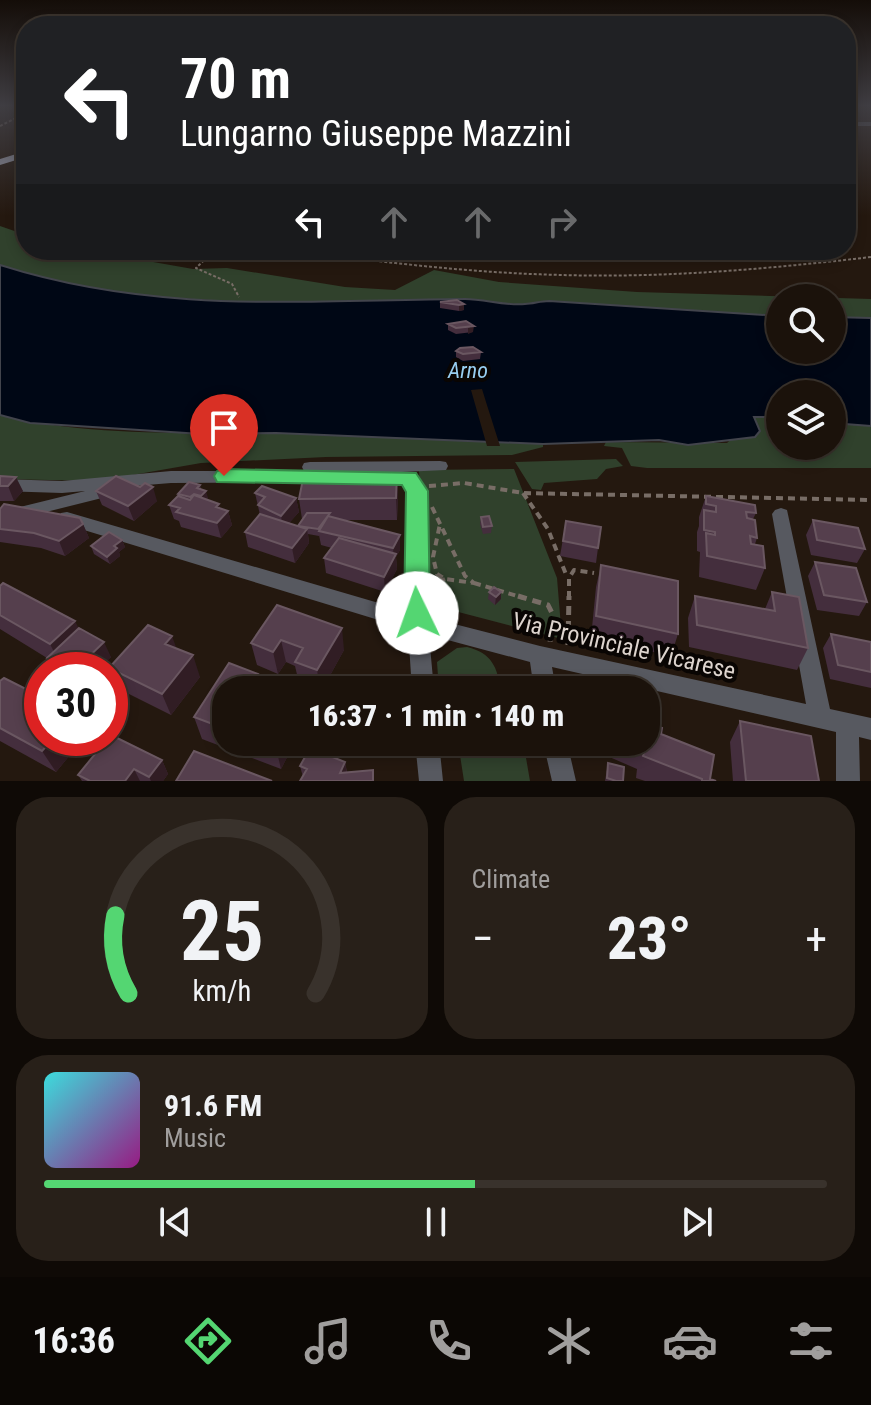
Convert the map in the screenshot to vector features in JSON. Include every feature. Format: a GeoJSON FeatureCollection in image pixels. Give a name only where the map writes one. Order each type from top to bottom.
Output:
{"type":"FeatureCollection","features":[{"type":"Feature","properties":{"kind":"street"},"geometry":{"type":"LineString","coordinates":[[140,482],[180,471],[217,468],[440,466]]}},
{"type":"Feature","properties":{"kind":"street"},"geometry":{"type":"LineString","coordinates":[[0,485],[49,487],[140,482],[171,477],[400,476],[418,485],[414,583],[422,676]]}},
{"type":"Feature","properties":{"kind":"street","name":"Via Provinciale Vicarese"},"geometry":{"type":"LineString","coordinates":[[140,482],[20,511],[140,538],[417,623],[552,658],[859,726]]}},
{"type":"Feature","properties":{"kind":"street"},"geometry":{"type":"LineString","coordinates":[[781,514],[820,718]]}},
{"type":"Feature","properties":{"kind":"street"},"geometry":{"type":"LineString","coordinates":[[548,676],[552,658]]}},
{"type":"Feature","properties":{"kind":"street"},"geometry":{"type":"LineString","coordinates":[[848,781],[859,726]]}},
{"type":"Feature","properties":{"kind":"street"},"geometry":{"type":"LineString","coordinates":[[428,756],[431,781]]}},
{"type":"Feature","properties":{"kind":"street"},"geometry":{"type":"LineString","coordinates":[[558,756],[564,781]]}},
{"type":"Feature","properties":{"kind":"path"},"geometry":{"type":"LineString","coordinates":[[204,260],[196,268],[232,284],[239,297]]}},
{"type":"Feature","properties":{"kind":"path"},"geometry":{"type":"LineString","coordinates":[[375,260],[451,269],[608,275],[689,274],[839,260]]}},
{"type":"Feature","properties":{"kind":"path"},"geometry":{"type":"LineString","coordinates":[[474,583],[465,576],[418,485],[464,483],[523,493],[871,500]]}},
{"type":"Feature","properties":{"kind":"path"},"geometry":{"type":"LineString","coordinates":[[523,493],[548,529],[569,581]]}},
{"type":"Feature","properties":{"kind":"path"},"geometry":{"type":"LineString","coordinates":[[440,524],[433,557],[437,574],[445,579],[474,583],[548,605],[552,613],[552,658]]}},
{"type":"Feature","properties":{"kind":"path"},"geometry":{"type":"LineString","coordinates":[[552,658],[574,570],[594,573]]}},
{"type":"Feature","properties":{"kind":"green space"},"geometry":{"type":"Polygon","coordinates":[[[0,226],[16,232],[16,260],[142,260],[193,269],[227,268],[345,287],[395,290],[434,270],[499,282],[637,292],[766,296],[766,315],[549,301],[527,305],[463,299],[260,303],[144,296],[71,285],[0,265],[0,226]]]}},
{"type":"Feature","properties":{"kind":"green space"},"geometry":{"type":"Polygon","coordinates":[[[846,298],[871,299],[871,318],[846,317],[846,298]]]}},
{"type":"Feature","properties":{"kind":"green space"},"geometry":{"type":"Polygon","coordinates":[[[0,415],[101,430],[374,436],[543,444],[543,447],[512,455],[326,457],[201,463],[98,481],[0,479],[0,415]]]}},
{"type":"Feature","properties":{"kind":"green space"},"geometry":{"type":"Polygon","coordinates":[[[754,417],[766,417],[766,460],[846,460],[846,424],[871,426],[871,468],[647,468],[631,466],[622,448],[604,446],[606,442],[727,443],[754,417]]]}},
{"type":"Feature","properties":{"kind":"green space"},"geometry":{"type":"Polygon","coordinates":[[[616,459],[623,466],[606,469],[597,479],[544,483],[541,490],[532,489],[515,462],[616,459]]]}},
{"type":"Feature","properties":{"kind":"green space"},"geometry":{"type":"Polygon","coordinates":[[[514,469],[557,578],[562,639],[443,608],[429,581],[422,543],[419,470],[514,469]]]}},
{"type":"Feature","properties":{"kind":"green space"},"geometry":{"type":"Polygon","coordinates":[[[467,647],[488,657],[498,676],[438,676],[437,662],[457,648],[467,647]]]}},
{"type":"Feature","properties":{"kind":"green space"},"geometry":{"type":"Polygon","coordinates":[[[460,756],[526,756],[530,781],[464,781],[460,756]]]}},
{"type":"Feature","properties":{"kind":"water","name":"Arno"},"geometry":{"type":"Polygon","coordinates":[[[0,265],[58,281],[116,292],[173,298],[288,302],[465,299],[518,304],[549,301],[766,315],[766,364],[846,364],[846,317],[871,318],[871,426],[846,424],[846,380],[766,380],[766,417],[754,417],[760,431],[755,437],[688,445],[659,440],[543,444],[276,433],[202,434],[30,423],[0,415],[0,265]]]}},
{"type":"Feature","properties":{"kind":"pier"},"geometry":{"type":"Polygon","coordinates":[[[482,389],[500,446],[487,446],[471,390],[482,389]]]}},
{"type":"Feature","properties":{"kind":"building"},"geometry":{"type":"Polygon","coordinates":[[[457,300],[464,304],[440,302],[457,300]]]}},
{"type":"Feature","properties":{"kind":"building"},"geometry":{"type":"Polygon","coordinates":[[[466,321],[474,326],[456,328],[448,324],[466,321]]]}},
{"type":"Feature","properties":{"kind":"building"},"geometry":{"type":"Polygon","coordinates":[[[473,347],[481,352],[463,354],[456,351],[460,348],[473,347]]]}},
{"type":"Feature","properties":{"kind":"building"},"geometry":{"type":"Polygon","coordinates":[[[304,474],[397,474],[396,498],[299,499],[304,474]]]}},
{"type":"Feature","properties":{"kind":"building"},"geometry":{"type":"Polygon","coordinates":[[[0,476],[16,477],[8,486],[0,486],[0,476]]]}},
{"type":"Feature","properties":{"kind":"building"},"geometry":{"type":"Polygon","coordinates":[[[116,476],[140,487],[145,483],[153,487],[128,506],[96,491],[116,476]]]}},
{"type":"Feature","properties":{"kind":"building"},"geometry":{"type":"Polygon","coordinates":[[[189,482],[200,485],[197,488],[206,491],[201,496],[178,494],[189,482]]]}},
{"type":"Feature","properties":{"kind":"building"},"geometry":{"type":"Polygon","coordinates":[[[262,486],[296,498],[281,516],[258,505],[265,497],[255,493],[262,486]]]}},
{"type":"Feature","properties":{"kind":"building"},"geometry":{"type":"Polygon","coordinates":[[[194,495],[219,504],[216,507],[228,511],[217,523],[176,512],[180,508],[169,505],[178,496],[190,500],[194,495]]]}},
{"type":"Feature","properties":{"kind":"building"},"geometry":{"type":"Polygon","coordinates":[[[706,496],[755,505],[756,513],[746,512],[747,518],[755,520],[757,538],[750,536],[751,544],[763,546],[765,568],[707,556],[706,533],[715,535],[715,532],[704,530],[704,510],[716,512],[716,506],[706,504],[706,496]]]}},
{"type":"Feature","properties":{"kind":"building"},"geometry":{"type":"Polygon","coordinates":[[[4,504],[80,518],[83,524],[59,541],[34,533],[0,529],[0,509],[4,504]]]}},
{"type":"Feature","properties":{"kind":"building"},"geometry":{"type":"Polygon","coordinates":[[[307,513],[330,513],[318,529],[298,526],[307,513]]]}},
{"type":"Feature","properties":{"kind":"building"},"geometry":{"type":"Polygon","coordinates":[[[260,514],[307,529],[292,548],[245,532],[260,514]]]}},
{"type":"Feature","properties":{"kind":"building"},"geometry":{"type":"Polygon","coordinates":[[[328,516],[400,535],[393,548],[319,531],[328,516]]]}},
{"type":"Feature","properties":{"kind":"building"},"geometry":{"type":"Polygon","coordinates":[[[489,516],[492,526],[483,527],[481,517],[489,516]]]}},
{"type":"Feature","properties":{"kind":"building"},"geometry":{"type":"Polygon","coordinates":[[[813,520],[858,528],[865,549],[817,540],[813,520]]]}},
{"type":"Feature","properties":{"kind":"building"},"geometry":{"type":"Polygon","coordinates":[[[566,521],[601,527],[598,548],[563,541],[566,521]]]}},
{"type":"Feature","properties":{"kind":"building"},"geometry":{"type":"Polygon","coordinates":[[[109,532],[122,540],[107,557],[91,546],[109,532]]]}},
{"type":"Feature","properties":{"kind":"building"},"geometry":{"type":"Polygon","coordinates":[[[339,538],[396,554],[384,577],[324,558],[339,538]]]}},
{"type":"Feature","properties":{"kind":"building"},"geometry":{"type":"Polygon","coordinates":[[[815,562],[856,568],[867,602],[824,595],[815,562]]]}},
{"type":"Feature","properties":{"kind":"building"},"geometry":{"type":"Polygon","coordinates":[[[601,565],[678,581],[678,634],[596,616],[601,565]]]}},
{"type":"Feature","properties":{"kind":"building"},"geometry":{"type":"Polygon","coordinates":[[[3,583],[75,621],[50,644],[0,615],[0,586],[3,583]]]}},
{"type":"Feature","properties":{"kind":"building"},"geometry":{"type":"Polygon","coordinates":[[[494,587],[501,592],[496,597],[489,592],[494,587]]]}},
{"type":"Feature","properties":{"kind":"building"},"geometry":{"type":"Polygon","coordinates":[[[772,592],[799,597],[808,648],[697,625],[695,596],[775,611],[772,592]]]}},
{"type":"Feature","properties":{"kind":"building"},"geometry":{"type":"Polygon","coordinates":[[[277,605],[342,628],[317,670],[295,662],[303,648],[281,640],[273,652],[251,643],[277,605]]]}},
{"type":"Feature","properties":{"kind":"building"},"geometry":{"type":"Polygon","coordinates":[[[148,625],[172,636],[165,644],[193,655],[162,694],[128,677],[128,652],[124,652],[148,625]]]}},
{"type":"Feature","properties":{"kind":"building"},"geometry":{"type":"Polygon","coordinates":[[[79,628],[104,642],[94,652],[53,652],[79,628]]]}},
{"type":"Feature","properties":{"kind":"building"},"geometry":{"type":"Polygon","coordinates":[[[831,634],[871,642],[871,672],[838,665],[831,634]]]}},
{"type":"Feature","properties":{"kind":"building"},"geometry":{"type":"Polygon","coordinates":[[[229,663],[258,674],[257,676],[221,676],[229,663]]]}},
{"type":"Feature","properties":{"kind":"building"},"geometry":{"type":"Polygon","coordinates":[[[4,678],[24,688],[24,741],[0,728],[0,681],[4,678]]]}},
{"type":"Feature","properties":{"kind":"building"},"geometry":{"type":"Polygon","coordinates":[[[212,689],[212,724],[194,717],[212,689]]]}},
{"type":"Feature","properties":{"kind":"building"},"geometry":{"type":"Polygon","coordinates":[[[740,721],[811,736],[819,781],[746,781],[740,721]]]}},
{"type":"Feature","properties":{"kind":"building"},"geometry":{"type":"Polygon","coordinates":[[[660,727],[661,734],[714,755],[710,779],[716,781],[702,779],[643,756],[660,756],[660,727]]]}},
{"type":"Feature","properties":{"kind":"building"},"geometry":{"type":"Polygon","coordinates":[[[128,743],[162,760],[149,777],[134,769],[125,781],[90,781],[78,775],[93,756],[128,756],[128,743]]]}},
{"type":"Feature","properties":{"kind":"building"},"geometry":{"type":"Polygon","coordinates":[[[194,751],[272,781],[176,781],[194,751]]]}},
{"type":"Feature","properties":{"kind":"building"},"geometry":{"type":"Polygon","coordinates":[[[306,756],[330,756],[345,762],[340,773],[373,770],[373,781],[300,781],[307,769],[300,766],[306,756]]]}},
{"type":"Feature","properties":{"kind":"building"},"geometry":{"type":"Polygon","coordinates":[[[608,763],[624,767],[623,781],[607,778],[608,763]]]}},
{"type":"Feature","properties":{"kind":"route"},"geometry":{"type":"LineString","coordinates":[[224,476],[382,475],[400,476],[414,482],[417,491],[414,583],[417,613]]}}]}
